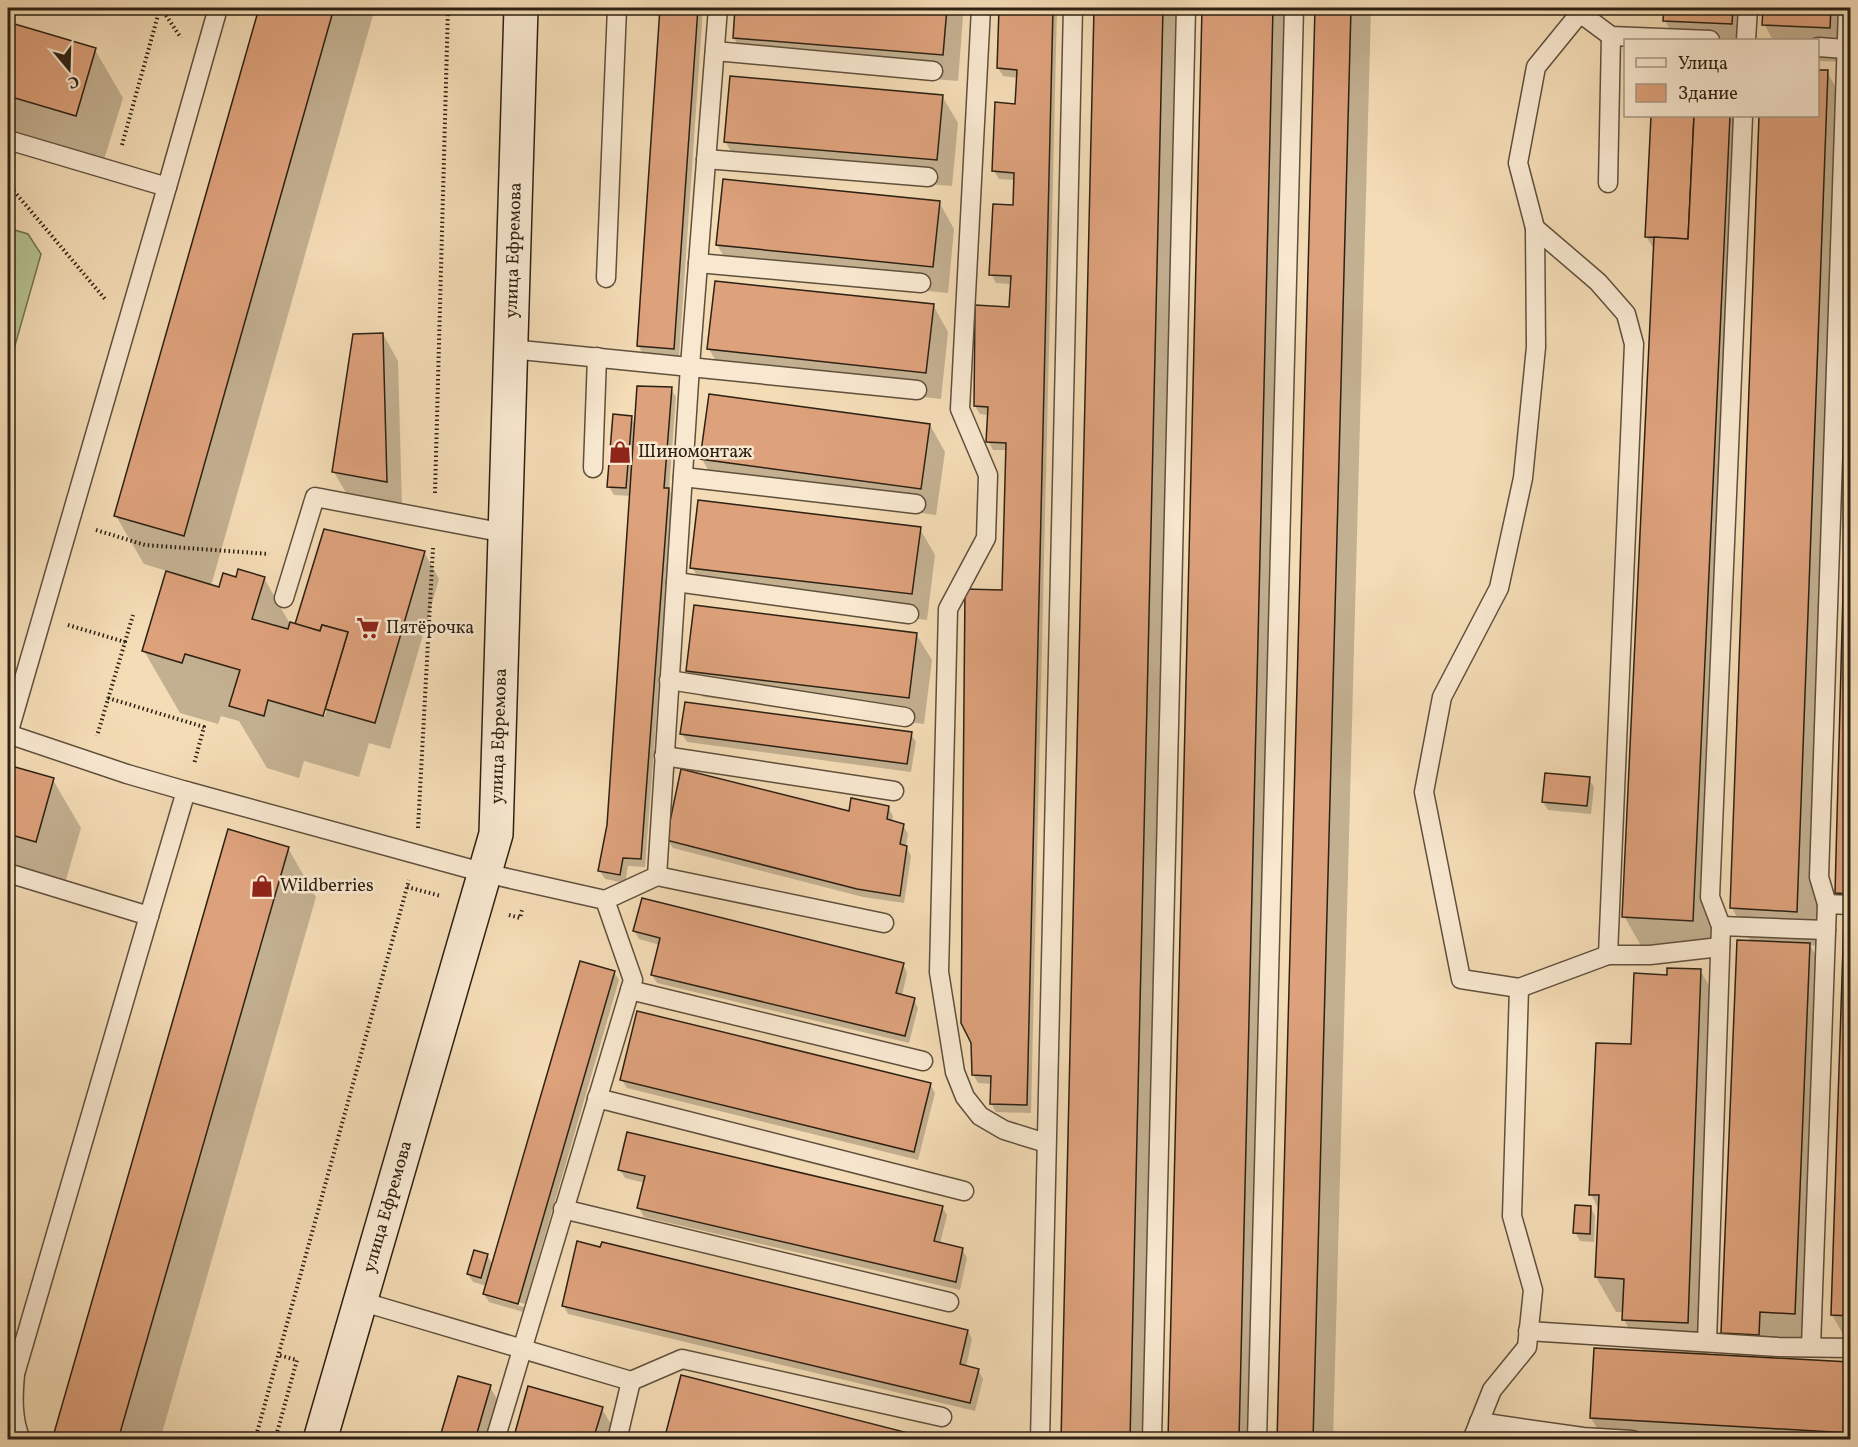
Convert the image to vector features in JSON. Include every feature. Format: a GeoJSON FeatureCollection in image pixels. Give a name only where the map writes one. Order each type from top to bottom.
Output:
{"type":"FeatureCollection","features":[{"type":"Feature","properties":{"kind":"street","name":"улица Ефремова"},"geometry":{"type":"LineString","coordinates":[[320,1440],[496,834],[521,8]]}},
{"type":"Feature","properties":{"kind":"lane"},"geometry":{"type":"LineString","coordinates":[[219,8],[8,734],[186,791],[485,873],[605,900],[657,876],[884,923]]}},
{"type":"Feature","properties":{"kind":"lane"},"geometry":{"type":"LineString","coordinates":[[606,278],[617,8]]}},
{"type":"Feature","properties":{"kind":"lane"},"geometry":{"type":"LineString","coordinates":[[657,876],[690,366],[718,8]]}},
{"type":"Feature","properties":{"kind":"lane"},"geometry":{"type":"LineString","coordinates":[[981,8],[960,409],[988,475],[986,538],[948,609],[939,972],[955,1072],[965,1097],[980,1116],[1004,1130],[1046,1143]]}},
{"type":"Feature","properties":{"kind":"lane"},"geometry":{"type":"LineString","coordinates":[[1040,1440],[1073,8]]}},
{"type":"Feature","properties":{"kind":"lane"},"geometry":{"type":"LineString","coordinates":[[1152,1440],[1186,8]]}},
{"type":"Feature","properties":{"kind":"lane"},"geometry":{"type":"LineString","coordinates":[[1257,1440],[1294,8]]}},
{"type":"Feature","properties":{"kind":"lane"},"geometry":{"type":"LineString","coordinates":[[1746,39],[1748,8]]}},
{"type":"Feature","properties":{"kind":"lane"},"geometry":{"type":"LineString","coordinates":[[1810,1347],[1827,904],[1819,877],[1848,8]]}},
{"type":"Feature","properties":{"kind":"lane"},"geometry":{"type":"LineString","coordinates":[[1685,39],[1611,36],[1580,10],[1536,67],[1518,163],[1535,228],[1536,347],[1523,478],[1499,588],[1442,697],[1424,792],[1461,980],[1519,988],[1608,955],[1650,955],[1720,947]]}},
{"type":"Feature","properties":{"kind":"lane"},"geometry":{"type":"LineString","coordinates":[[1608,183],[1611,36]]}},
{"type":"Feature","properties":{"kind":"lane"},"geometry":{"type":"LineString","coordinates":[[1819,47],[1846,49]]}},
{"type":"Feature","properties":{"kind":"lane"},"geometry":{"type":"LineString","coordinates":[[715,51],[933,71]]}},
{"type":"Feature","properties":{"kind":"lane"},"geometry":{"type":"LineString","coordinates":[[1707,1342],[1721,926],[1710,897],[1743,117]]}},
{"type":"Feature","properties":{"kind":"lane"},"geometry":{"type":"LineString","coordinates":[[8,140],[167,187]]}},
{"type":"Feature","properties":{"kind":"lane"},"geometry":{"type":"LineString","coordinates":[[706,159],[928,177]]}},
{"type":"Feature","properties":{"kind":"lane"},"geometry":{"type":"LineString","coordinates":[[1535,228],[1598,282],[1626,314],[1634,344],[1608,955]]}},
{"type":"Feature","properties":{"kind":"lane"},"geometry":{"type":"LineString","coordinates":[[698,262],[921,283]]}},
{"type":"Feature","properties":{"kind":"lane"},"geometry":{"type":"LineString","coordinates":[[511,349],[916,390]]}},
{"type":"Feature","properties":{"kind":"lane"},"geometry":{"type":"LineString","coordinates":[[592,468],[597,357]]}},
{"type":"Feature","properties":{"kind":"lane"},"geometry":{"type":"LineString","coordinates":[[683,477],[916,504]]}},
{"type":"Feature","properties":{"kind":"lane"},"geometry":{"type":"LineString","coordinates":[[284,598],[315,497],[505,533]]}},
{"type":"Feature","properties":{"kind":"lane"},"geometry":{"type":"LineString","coordinates":[[676,582],[909,614]]}},
{"type":"Feature","properties":{"kind":"lane"},"geometry":{"type":"LineString","coordinates":[[669,680],[905,717]]}},
{"type":"Feature","properties":{"kind":"lane"},"geometry":{"type":"LineString","coordinates":[[664,756],[894,791]]}},
{"type":"Feature","properties":{"kind":"lane"},"geometry":{"type":"LineString","coordinates":[[21,1440],[16,1429],[11,1373],[186,791]]}},
{"type":"Feature","properties":{"kind":"lane"},"geometry":{"type":"LineString","coordinates":[[8,873],[148,916]]}},
{"type":"Feature","properties":{"kind":"lane"},"geometry":{"type":"LineString","coordinates":[[495,1440],[633,980],[605,900]]}},
{"type":"Feature","properties":{"kind":"lane"},"geometry":{"type":"LineString","coordinates":[[1827,904],[1851,905]]}},
{"type":"Feature","properties":{"kind":"lane"},"geometry":{"type":"LineString","coordinates":[[1721,926],[1826,930]]}},
{"type":"Feature","properties":{"kind":"lane"},"geometry":{"type":"LineString","coordinates":[[1472,1440],[1492,1390],[1527,1347],[1533,1290],[1512,1216],[1519,988]]}},
{"type":"Feature","properties":{"kind":"lane"},"geometry":{"type":"LineString","coordinates":[[630,990],[922,1061]]}},
{"type":"Feature","properties":{"kind":"lane"},"geometry":{"type":"LineString","coordinates":[[597,1098],[964,1191]]}},
{"type":"Feature","properties":{"kind":"lane"},"geometry":{"type":"LineString","coordinates":[[564,1209],[949,1302]]}},
{"type":"Feature","properties":{"kind":"lane"},"geometry":{"type":"LineString","coordinates":[[360,1301],[631,1381],[682,1359],[942,1417]]}},
{"type":"Feature","properties":{"kind":"lane"},"geometry":{"type":"LineString","coordinates":[[1528,1331],[1851,1348]]}},
{"type":"Feature","properties":{"kind":"lane"},"geometry":{"type":"LineString","coordinates":[[617,1440],[631,1381]]}},
{"type":"Feature","properties":{"kind":"lane"},"geometry":{"type":"LineString","coordinates":[[1479,1422],[1583,1437],[1632,1440]]}},
{"type":"Feature","properties":{"kind":"path"},"geometry":{"type":"LineString","coordinates":[[115,171],[160,8]]}},
{"type":"Feature","properties":{"kind":"path"},"geometry":{"type":"LineString","coordinates":[[255,1440],[416,854],[434,518],[448,8]]}},
{"type":"Feature","properties":{"kind":"path"},"geometry":{"type":"LineString","coordinates":[[8,184],[126,325]]}},
{"type":"Feature","properties":{"kind":"path"},"geometry":{"type":"LineString","coordinates":[[95,529],[145,545],[296,556]]}},
{"type":"Feature","properties":{"kind":"path"},"geometry":{"type":"LineString","coordinates":[[89,761],[133,615]]}},
{"type":"Feature","properties":{"kind":"path"},"geometry":{"type":"LineString","coordinates":[[42,616],[125,642]]}},
{"type":"Feature","properties":{"kind":"path"},"geometry":{"type":"LineString","coordinates":[[108,698],[204,727],[194,764]]}},
{"type":"Feature","properties":{"kind":"path"},"geometry":{"type":"LineString","coordinates":[[275,1440],[297,1360],[278,1355]]}},
{"type":"Feature","properties":{"kind":"green space"},"geometry":{"type":"Polygon","coordinates":[[[8,228],[28,234],[41,254],[8,370],[8,228]]]}},
{"type":"Feature","properties":{"kind":"building"},"geometry":{"type":"Polygon","coordinates":[[[259,8],[334,8],[184,536],[114,516],[259,8]]]}},
{"type":"Feature","properties":{"kind":"building"},"geometry":{"type":"Polygon","coordinates":[[[660,8],[698,8],[674,349],[637,346],[660,8]]]}},
{"type":"Feature","properties":{"kind":"building"},"geometry":{"type":"Polygon","coordinates":[[[735,8],[947,8],[943,55],[733,38],[735,8]]]}},
{"type":"Feature","properties":{"kind":"building"},"geometry":{"type":"Polygon","coordinates":[[[999,8],[1053,8],[1027,1105],[990,1104],[991,1076],[972,1075],[971,1043],[961,1023],[965,589],[1002,590],[1006,443],[986,442],[988,407],[974,406],[975,305],[1009,307],[1011,276],[989,275],[993,204],[1013,205],[1014,173],[992,171],[995,102],[1015,104],[1017,70],[997,68],[999,8]]]}},
{"type":"Feature","properties":{"kind":"building"},"geometry":{"type":"Polygon","coordinates":[[[1094,8],[1163,8],[1130,1440],[1061,1440],[1094,8]]]}},
{"type":"Feature","properties":{"kind":"building"},"geometry":{"type":"Polygon","coordinates":[[[1202,8],[1273,8],[1239,1440],[1168,1440],[1202,8]]]}},
{"type":"Feature","properties":{"kind":"building"},"geometry":{"type":"Polygon","coordinates":[[[1315,8],[1351,8],[1313,1440],[1277,1440],[1315,8]]]}},
{"type":"Feature","properties":{"kind":"building"},"geometry":{"type":"Polygon","coordinates":[[[1664,8],[1733,8],[1732,24],[1663,21],[1664,8]]]}},
{"type":"Feature","properties":{"kind":"building"},"geometry":{"type":"Polygon","coordinates":[[[1763,8],[1831,8],[1830,28],[1762,25],[1763,8]]]}},
{"type":"Feature","properties":{"kind":"building"},"geometry":{"type":"Polygon","coordinates":[[[8,22],[96,48],[76,116],[8,96],[8,22]]]}},
{"type":"Feature","properties":{"kind":"building"},"geometry":{"type":"Polygon","coordinates":[[[1819,70],[1828,70],[1797,912],[1730,908],[1759,117],[1819,117],[1819,70]]]}},
{"type":"Feature","properties":{"kind":"building"},"geometry":{"type":"Polygon","coordinates":[[[730,76],[943,95],[937,160],[724,142],[730,76]]]}},
{"type":"Feature","properties":{"kind":"building"},"geometry":{"type":"Polygon","coordinates":[[[1651,117],[1694,117],[1688,239],[1645,237],[1651,117]]]}},
{"type":"Feature","properties":{"kind":"building"},"geometry":{"type":"Polygon","coordinates":[[[1694,117],[1730,117],[1693,921],[1622,917],[1654,237],[1688,239],[1694,117]]]}},
{"type":"Feature","properties":{"kind":"building"},"geometry":{"type":"Polygon","coordinates":[[[723,179],[940,201],[933,267],[716,245],[723,179]]]}},
{"type":"Feature","properties":{"kind":"building"},"geometry":{"type":"Polygon","coordinates":[[[715,281],[934,304],[926,373],[707,349],[715,281]]]}},
{"type":"Feature","properties":{"kind":"building"},"geometry":{"type":"Polygon","coordinates":[[[1850,329],[1850,894],[1835,893],[1850,329]]]}},
{"type":"Feature","properties":{"kind":"building"},"geometry":{"type":"Polygon","coordinates":[[[383,333],[387,482],[332,472],[353,334],[383,333]]]}},
{"type":"Feature","properties":{"kind":"building"},"geometry":{"type":"Polygon","coordinates":[[[637,386],[672,387],[664,488],[669,488],[641,859],[623,858],[620,875],[598,871],[607,825],[637,386]]]}},
{"type":"Feature","properties":{"kind":"building"},"geometry":{"type":"Polygon","coordinates":[[[709,394],[930,424],[921,489],[700,459],[709,394]]]}},
{"type":"Feature","properties":{"kind":"building","name":"Шиномонтаж"},"geometry":{"type":"Polygon","coordinates":[[[613,414],[632,416],[626,488],[607,487],[613,414]]]}},
{"type":"Feature","properties":{"kind":"building"},"geometry":{"type":"Polygon","coordinates":[[[698,500],[921,527],[912,594],[690,568],[698,500]]]}},
{"type":"Feature","properties":{"kind":"building","name":"Пятёрочка"},"geometry":{"type":"Polygon","coordinates":[[[324,529],[425,551],[375,723],[325,709],[348,632],[322,625],[320,631],[295,624],[324,529]]]}},
{"type":"Feature","properties":{"kind":"building"},"geometry":{"type":"Polygon","coordinates":[[[238,569],[265,577],[252,619],[288,629],[290,622],[320,631],[322,625],[348,632],[323,716],[268,700],[264,716],[229,706],[240,670],[185,654],[182,663],[142,651],[166,571],[219,587],[223,573],[236,577],[238,569]]]}},
{"type":"Feature","properties":{"kind":"building"},"geometry":{"type":"Polygon","coordinates":[[[694,605],[917,633],[909,698],[686,671],[694,605]]]}},
{"type":"Feature","properties":{"kind":"building"},"geometry":{"type":"Polygon","coordinates":[[[685,702],[912,732],[907,764],[680,734],[685,702]]]}},
{"type":"Feature","properties":{"kind":"building"},"geometry":{"type":"Polygon","coordinates":[[[8,765],[54,778],[36,842],[8,834],[8,765]]]}},
{"type":"Feature","properties":{"kind":"building"},"geometry":{"type":"Polygon","coordinates":[[[681,769],[849,811],[851,798],[889,806],[887,819],[904,824],[900,844],[907,846],[900,896],[857,889],[666,840],[681,769]]]}},
{"type":"Feature","properties":{"kind":"building"},"geometry":{"type":"Polygon","coordinates":[[[1545,773],[1590,777],[1587,806],[1542,802],[1545,773]]]}},
{"type":"Feature","properties":{"kind":"building"},"geometry":{"type":"Polygon","coordinates":[[[228,829],[289,847],[118,1440],[52,1440],[228,829]]]}},
{"type":"Feature","properties":{"kind":"building"},"geometry":{"type":"Polygon","coordinates":[[[642,898],[904,963],[896,993],[915,998],[905,1036],[651,975],[660,938],[633,931],[642,898]]]}},
{"type":"Feature","properties":{"kind":"building"},"geometry":{"type":"Polygon","coordinates":[[[1844,916],[1850,916],[1850,1316],[1831,1315],[1844,916]]]}},
{"type":"Feature","properties":{"kind":"building"},"geometry":{"type":"Polygon","coordinates":[[[1737,940],[1810,943],[1795,1314],[1760,1312],[1759,1335],[1721,1333],[1737,940]]]}},
{"type":"Feature","properties":{"kind":"building"},"geometry":{"type":"Polygon","coordinates":[[[580,961],[615,971],[518,1304],[483,1294],[580,961]]]}},
{"type":"Feature","properties":{"kind":"building"},"geometry":{"type":"Polygon","coordinates":[[[1667,968],[1701,969],[1688,1323],[1622,1320],[1624,1279],[1595,1277],[1599,1195],[1589,1195],[1596,1043],[1631,1044],[1634,973],[1667,975],[1667,968]]]}},
{"type":"Feature","properties":{"kind":"building"},"geometry":{"type":"Polygon","coordinates":[[[637,1011],[931,1083],[914,1152],[620,1080],[637,1011]]]}},
{"type":"Feature","properties":{"kind":"building"},"geometry":{"type":"Polygon","coordinates":[[[627,1132],[943,1206],[934,1241],[963,1248],[956,1282],[637,1208],[645,1176],[618,1170],[627,1132]]]}},
{"type":"Feature","properties":{"kind":"building"},"geometry":{"type":"Polygon","coordinates":[[[1575,1205],[1591,1206],[1590,1234],[1573,1233],[1575,1205]]]}},
{"type":"Feature","properties":{"kind":"building"},"geometry":{"type":"Polygon","coordinates":[[[577,1241],[600,1247],[602,1242],[968,1330],[960,1364],[979,1369],[970,1403],[562,1306],[577,1241]]]}},
{"type":"Feature","properties":{"kind":"building"},"geometry":{"type":"Polygon","coordinates":[[[474,1250],[488,1254],[481,1278],[467,1274],[474,1250]]]}},
{"type":"Feature","properties":{"kind":"building"},"geometry":{"type":"Polygon","coordinates":[[[1594,1348],[1850,1362],[1850,1433],[1590,1418],[1594,1348]]]}},
{"type":"Feature","properties":{"kind":"building"},"geometry":{"type":"Polygon","coordinates":[[[681,1375],[928,1438],[928,1440],[664,1440],[681,1375]]]}},
{"type":"Feature","properties":{"kind":"building"},"geometry":{"type":"Polygon","coordinates":[[[458,1376],[491,1385],[475,1440],[439,1440],[458,1376]]]}},
{"type":"Feature","properties":{"kind":"building"},"geometry":{"type":"Polygon","coordinates":[[[528,1386],[603,1407],[593,1440],[513,1440],[528,1386]]]}},
{"type":"Feature","properties":{"kind":"place","name":"Шиномонтаж"},"geometry":{"type":"Point","coordinates":[620,452]}},
{"type":"Feature","properties":{"kind":"place","name":"Пятёрочка"},"geometry":{"type":"Point","coordinates":[368,628]}},
{"type":"Feature","properties":{"kind":"place","name":"Wildberries"},"geometry":{"type":"Point","coordinates":[262,886]}}]}
